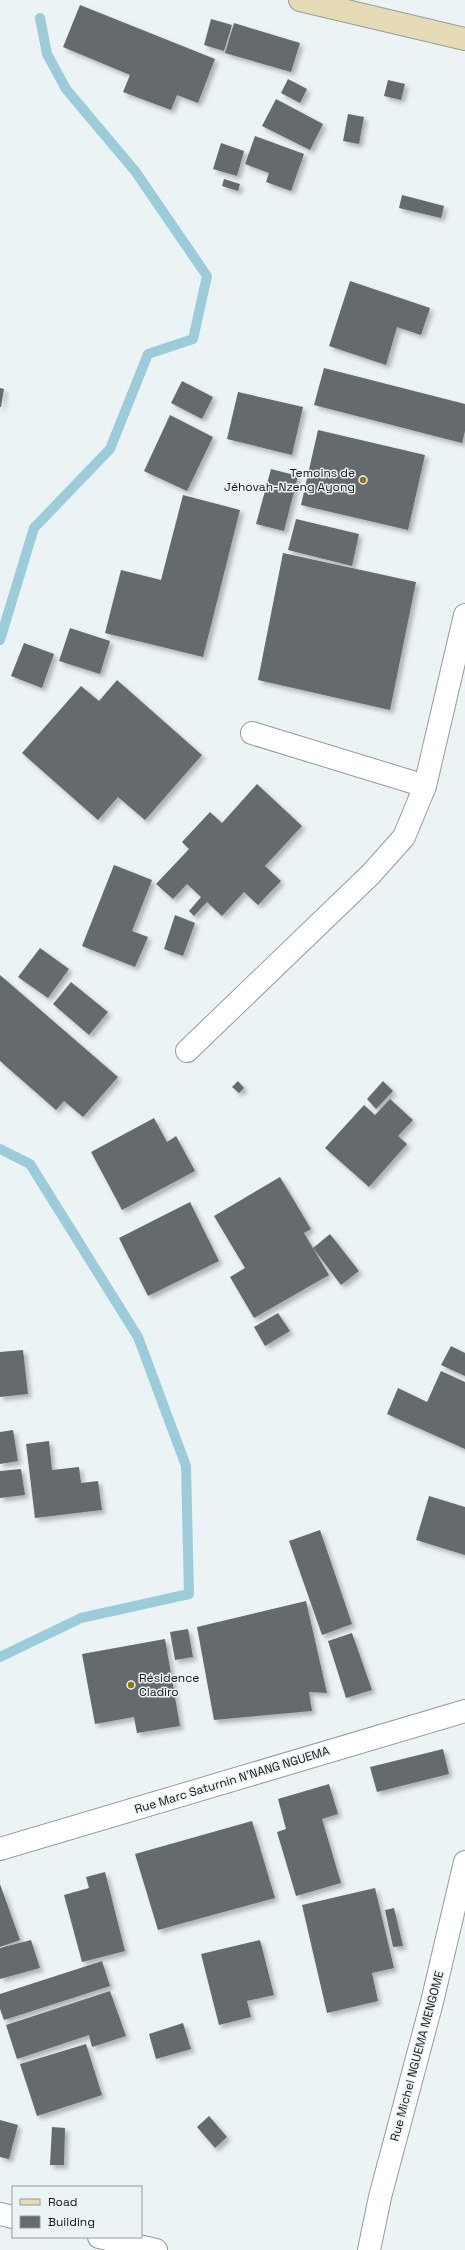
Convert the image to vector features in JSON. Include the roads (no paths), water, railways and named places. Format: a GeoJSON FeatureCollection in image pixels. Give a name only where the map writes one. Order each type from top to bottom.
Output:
{"type":"FeatureCollection","features":[{"type":"Feature","properties":{"kind":"main road"},"geometry":{"type":"LineString","coordinates":[[300,0],[465,39]]}},
{"type":"Feature","properties":{"kind":"street"},"geometry":{"type":"LineString","coordinates":[[187,1051],[376,868],[404,837],[425,786],[465,615]]}},
{"type":"Feature","properties":{"kind":"street"},"geometry":{"type":"LineString","coordinates":[[252,733],[425,786]]}},
{"type":"Feature","properties":{"kind":"street","name":"Rue Marc Saturnin N'NANG NGUEMA"},"geometry":{"type":"LineString","coordinates":[[0,1849],[465,1711]]}},
{"type":"Feature","properties":{"kind":"street","name":"Rue Michel NGUEMA MENGOME"},"geometry":{"type":"LineString","coordinates":[[369,2250],[380,2196],[432,2002],[465,1862]]}},
{"type":"Feature","properties":{"kind":"street"},"geometry":{"type":"LineString","coordinates":[[0,2214],[12,2217]]}},
{"type":"Feature","properties":{"kind":"street"},"geometry":{"type":"LineString","coordinates":[[103,2238],[156,2250]]}},
{"type":"Feature","properties":{"kind":"waterway"},"geometry":{"type":"LineString","coordinates":[[0,640],[34,528],[110,449],[148,354],[193,339],[207,276],[135,171],[66,89],[47,54],[40,18]]}},
{"type":"Feature","properties":{"kind":"waterway"},"geometry":{"type":"LineString","coordinates":[[0,1149],[30,1164],[138,1337],[186,1466],[189,1594],[81,1618],[0,1657]]}},
{"type":"Feature","properties":{"kind":"place","name":"Temoins de Jéhovah-Nzeng Ayong"},"geometry":{"type":"Point","coordinates":[363,480]}},
{"type":"Feature","properties":{"kind":"place","name":"Résidence Cladiro"},"geometry":{"type":"Point","coordinates":[131,1685]}}]}
